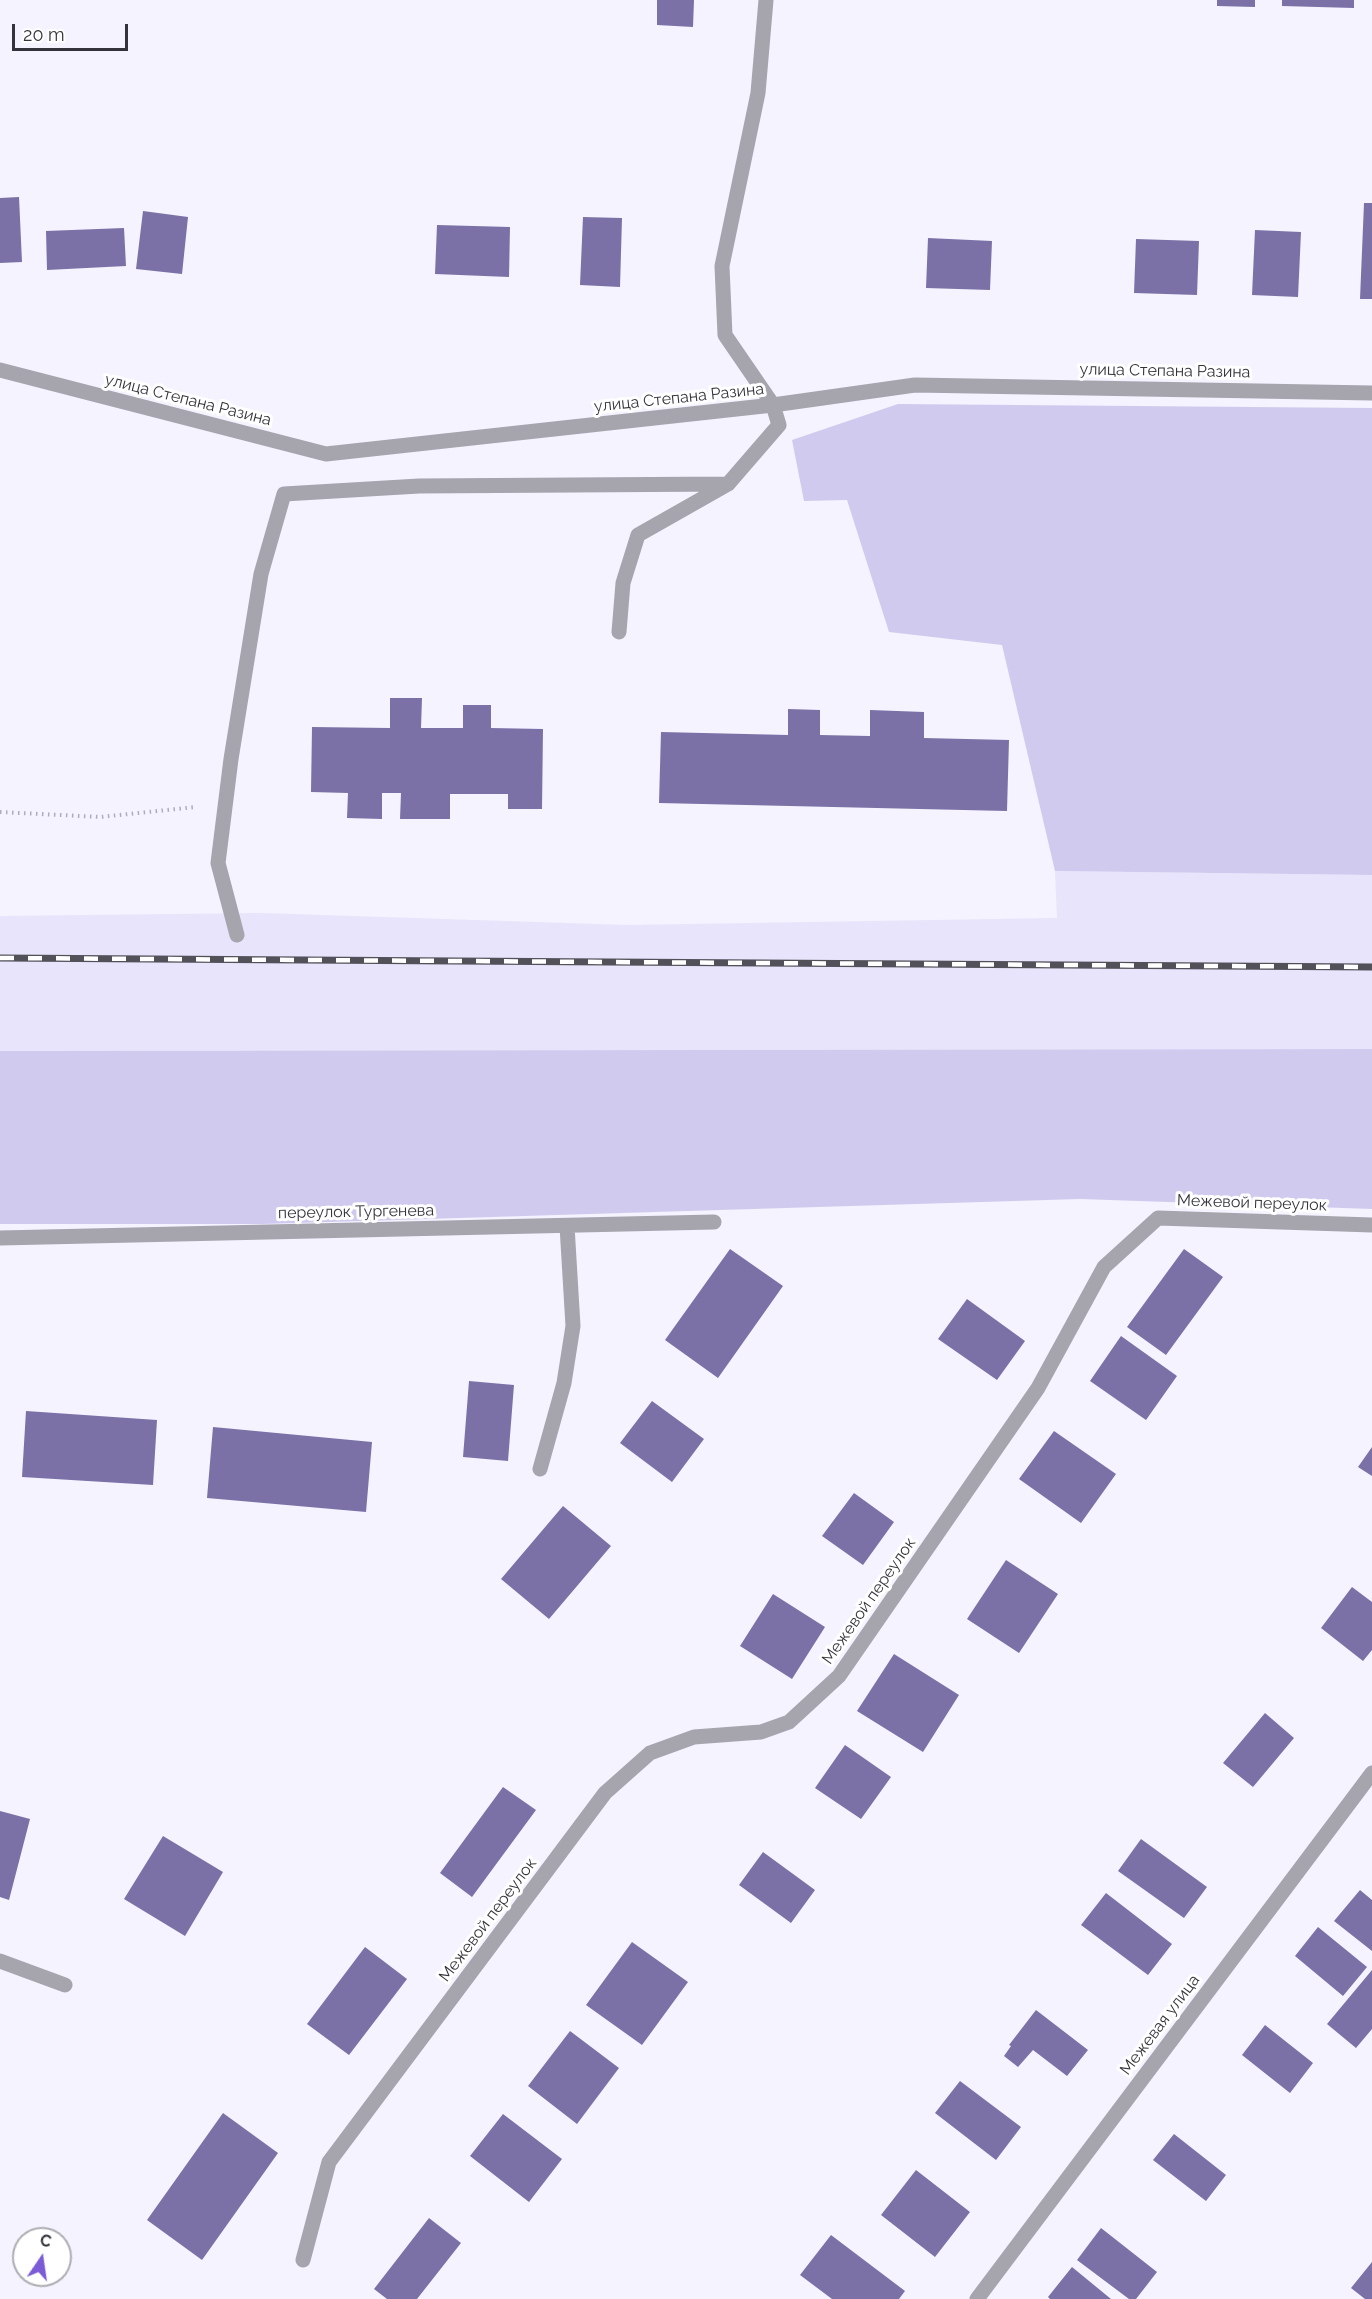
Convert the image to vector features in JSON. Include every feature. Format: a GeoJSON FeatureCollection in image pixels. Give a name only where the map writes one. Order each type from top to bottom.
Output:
{"type":"FeatureCollection","features":[{"type":"Feature","properties":{"kind":"street"},"geometry":{"type":"LineString","coordinates":[[620,632],[623,583],[638,535],[728,484],[778,424],[773,405],[724,335],[722,266],[758,93],[766,0]]}},
{"type":"Feature","properties":{"kind":"street","name":"улица Степана Разина"},"geometry":{"type":"LineString","coordinates":[[0,370],[326,454],[773,405],[915,384],[1372,393]]}},
{"type":"Feature","properties":{"kind":"street"},"geometry":{"type":"LineString","coordinates":[[237,935],[218,863],[261,574],[284,494],[419,486],[728,484]]}},
{"type":"Feature","properties":{"kind":"street","name":"Межевой переулок"},"geometry":{"type":"LineString","coordinates":[[303,2260],[329,2162],[605,1794],[650,1753],[694,1737],[761,1731],[789,1722],[839,1676],[1038,1388],[1104,1267],[1158,1218],[1372,1225]]}},
{"type":"Feature","properties":{"kind":"street","name":"переулок Тургенева"},"geometry":{"type":"LineString","coordinates":[[0,1238],[714,1222]]}},
{"type":"Feature","properties":{"kind":"street"},"geometry":{"type":"LineString","coordinates":[[540,1468],[564,1383],[573,1326],[567,1226]]}},
{"type":"Feature","properties":{"kind":"street","name":"Межевая улица"},"geometry":{"type":"LineString","coordinates":[[977,2299],[1372,1773]]}},
{"type":"Feature","properties":{"kind":"street"},"geometry":{"type":"LineString","coordinates":[[0,1961],[65,1985]]}},
{"type":"Feature","properties":{"kind":"path"},"geometry":{"type":"LineString","coordinates":[[0,812],[100,817],[189,808],[226,800]]}},
{"type":"Feature","properties":{"kind":"shaded area"},"geometry":{"type":"Polygon","coordinates":[[[898,404],[1372,408],[1372,875],[1055,871],[1002,645],[889,632],[847,500],[804,501],[792,440],[898,404]]]}},
{"type":"Feature","properties":{"kind":"shaded area"},"geometry":{"type":"Polygon","coordinates":[[[1055,871],[1372,875],[1372,1049],[0,1051],[0,916],[261,913],[627,925],[1057,918],[1055,871]]]}},
{"type":"Feature","properties":{"kind":"shaded area"},"geometry":{"type":"Polygon","coordinates":[[[1372,1049],[1372,1209],[1080,1199],[263,1224],[0,1224],[0,1051],[1372,1049]]]}},
{"type":"Feature","properties":{"kind":"building"},"geometry":{"type":"Polygon","coordinates":[[[657,0],[694,0],[693,27],[657,25],[657,0]]]}},
{"type":"Feature","properties":{"kind":"building"},"geometry":{"type":"Polygon","coordinates":[[[1217,0],[1255,0],[1255,7],[1217,6],[1217,0]]]}},
{"type":"Feature","properties":{"kind":"building"},"geometry":{"type":"Polygon","coordinates":[[[1282,0],[1354,0],[1354,8],[1282,6],[1282,0]]]}},
{"type":"Feature","properties":{"kind":"building"},"geometry":{"type":"Polygon","coordinates":[[[19,197],[22,262],[0,263],[0,198],[19,197]]]}},
{"type":"Feature","properties":{"kind":"building"},"geometry":{"type":"Polygon","coordinates":[[[1364,203],[1372,203],[1372,299],[1360,299],[1364,203]]]}},
{"type":"Feature","properties":{"kind":"building"},"geometry":{"type":"Polygon","coordinates":[[[143,211],[188,217],[182,274],[136,269],[143,211]]]}},
{"type":"Feature","properties":{"kind":"building"},"geometry":{"type":"Polygon","coordinates":[[[583,217],[622,218],[620,287],[580,285],[583,217]]]}},
{"type":"Feature","properties":{"kind":"building"},"geometry":{"type":"Polygon","coordinates":[[[437,225],[510,227],[509,277],[435,274],[437,225]]]}},
{"type":"Feature","properties":{"kind":"building"},"geometry":{"type":"Polygon","coordinates":[[[124,228],[126,266],[47,270],[46,231],[124,228]]]}},
{"type":"Feature","properties":{"kind":"building"},"geometry":{"type":"Polygon","coordinates":[[[1255,230],[1301,232],[1298,297],[1252,295],[1255,230]]]}},
{"type":"Feature","properties":{"kind":"building"},"geometry":{"type":"Polygon","coordinates":[[[928,238],[992,241],[990,290],[926,288],[928,238]]]}},
{"type":"Feature","properties":{"kind":"building"},"geometry":{"type":"Polygon","coordinates":[[[1136,239],[1199,241],[1197,295],[1134,293],[1136,239]]]}},
{"type":"Feature","properties":{"kind":"building"},"geometry":{"type":"Polygon","coordinates":[[[390,698],[422,698],[421,728],[463,728],[463,705],[491,705],[491,728],[543,729],[542,809],[508,809],[508,794],[450,794],[450,819],[400,819],[401,793],[382,793],[382,819],[347,818],[348,793],[311,792],[312,727],[390,728],[390,698]]]}},
{"type":"Feature","properties":{"kind":"building"},"geometry":{"type":"Polygon","coordinates":[[[788,709],[820,710],[820,735],[870,736],[870,710],[924,712],[924,738],[1009,740],[1007,811],[659,803],[661,732],[788,735],[788,709]]]}},
{"type":"Feature","properties":{"kind":"building"},"geometry":{"type":"Polygon","coordinates":[[[730,1249],[783,1286],[718,1378],[665,1340],[730,1249]]]}},
{"type":"Feature","properties":{"kind":"building"},"geometry":{"type":"Polygon","coordinates":[[[1184,1249],[1223,1277],[1166,1355],[1127,1327],[1184,1249]]]}},
{"type":"Feature","properties":{"kind":"building"},"geometry":{"type":"Polygon","coordinates":[[[967,1299],[1025,1341],[997,1380],[938,1339],[967,1299]]]}},
{"type":"Feature","properties":{"kind":"building"},"geometry":{"type":"Polygon","coordinates":[[[1121,1336],[1177,1376],[1146,1420],[1090,1381],[1121,1336]]]}},
{"type":"Feature","properties":{"kind":"building"},"geometry":{"type":"Polygon","coordinates":[[[469,1381],[514,1385],[508,1461],[463,1457],[469,1381]]]}},
{"type":"Feature","properties":{"kind":"building"},"geometry":{"type":"Polygon","coordinates":[[[652,1401],[704,1439],[672,1482],[620,1443],[652,1401]]]}},
{"type":"Feature","properties":{"kind":"building"},"geometry":{"type":"Polygon","coordinates":[[[26,1411],[157,1420],[153,1485],[22,1477],[26,1411]]]}},
{"type":"Feature","properties":{"kind":"building"},"geometry":{"type":"Polygon","coordinates":[[[213,1427],[372,1442],[366,1512],[207,1498],[213,1427]]]}},
{"type":"Feature","properties":{"kind":"building"},"geometry":{"type":"Polygon","coordinates":[[[1054,1431],[1116,1474],[1081,1523],[1019,1479],[1054,1431]]]}},
{"type":"Feature","properties":{"kind":"building"},"geometry":{"type":"Polygon","coordinates":[[[1372,1447],[1372,1476],[1358,1467],[1372,1447]]]}},
{"type":"Feature","properties":{"kind":"building"},"geometry":{"type":"Polygon","coordinates":[[[854,1493],[894,1522],[863,1565],[822,1536],[854,1493]]]}},
{"type":"Feature","properties":{"kind":"building"},"geometry":{"type":"Polygon","coordinates":[[[563,1506],[611,1546],[549,1619],[501,1579],[563,1506]]]}},
{"type":"Feature","properties":{"kind":"building"},"geometry":{"type":"Polygon","coordinates":[[[1006,1560],[1058,1594],[1019,1653],[967,1619],[1006,1560]]]}},
{"type":"Feature","properties":{"kind":"building"},"geometry":{"type":"Polygon","coordinates":[[[1352,1587],[1372,1602],[1372,1650],[1363,1661],[1321,1628],[1352,1587]]]}},
{"type":"Feature","properties":{"kind":"building"},"geometry":{"type":"Polygon","coordinates":[[[773,1594],[825,1627],[792,1679],[740,1646],[773,1594]]]}},
{"type":"Feature","properties":{"kind":"building"},"geometry":{"type":"Polygon","coordinates":[[[894,1654],[959,1695],[923,1752],[857,1711],[894,1654]]]}},
{"type":"Feature","properties":{"kind":"building"},"geometry":{"type":"Polygon","coordinates":[[[1265,1713],[1294,1738],[1253,1787],[1223,1763],[1265,1713]]]}},
{"type":"Feature","properties":{"kind":"building"},"geometry":{"type":"Polygon","coordinates":[[[845,1745],[891,1777],[861,1819],[815,1788],[845,1745]]]}},
{"type":"Feature","properties":{"kind":"building"},"geometry":{"type":"Polygon","coordinates":[[[503,1787],[536,1810],[472,1897],[440,1873],[503,1787]]]}},
{"type":"Feature","properties":{"kind":"building"},"geometry":{"type":"Polygon","coordinates":[[[0,1811],[30,1819],[9,1900],[0,1897],[0,1811]]]}},
{"type":"Feature","properties":{"kind":"building"},"geometry":{"type":"Polygon","coordinates":[[[163,1836],[223,1872],[185,1936],[124,1899],[163,1836]]]}},
{"type":"Feature","properties":{"kind":"building"},"geometry":{"type":"Polygon","coordinates":[[[1141,1839],[1207,1887],[1184,1918],[1118,1871],[1141,1839]]]}},
{"type":"Feature","properties":{"kind":"building"},"geometry":{"type":"Polygon","coordinates":[[[763,1852],[815,1890],[791,1923],[739,1885],[763,1852]]]}},
{"type":"Feature","properties":{"kind":"building"},"geometry":{"type":"Polygon","coordinates":[[[1360,1890],[1372,1900],[1372,1951],[1334,1921],[1360,1890]]]}},
{"type":"Feature","properties":{"kind":"building"},"geometry":{"type":"Polygon","coordinates":[[[1106,1893],[1172,1944],[1148,1975],[1081,1925],[1106,1893]]]}},
{"type":"Feature","properties":{"kind":"building"},"geometry":{"type":"Polygon","coordinates":[[[1318,1927],[1367,1967],[1343,1996],[1295,1956],[1318,1927]]]}},
{"type":"Feature","properties":{"kind":"building"},"geometry":{"type":"Polygon","coordinates":[[[632,1942],[688,1982],[642,2045],[586,2005],[632,1942]]]}},
{"type":"Feature","properties":{"kind":"building"},"geometry":{"type":"Polygon","coordinates":[[[365,1947],[407,1979],[349,2055],[307,2024],[365,1947]]]}},
{"type":"Feature","properties":{"kind":"building"},"geometry":{"type":"Polygon","coordinates":[[[1372,1970],[1372,2029],[1356,2048],[1327,2024],[1372,1970]]]}},
{"type":"Feature","properties":{"kind":"building"},"geometry":{"type":"Polygon","coordinates":[[[1036,2010],[1088,2050],[1067,2076],[1033,2050],[1018,2067],[1004,2056],[1011,2046],[1009,2045],[1036,2010]]]}},
{"type":"Feature","properties":{"kind":"building"},"geometry":{"type":"Polygon","coordinates":[[[1265,2025],[1313,2063],[1290,2093],[1242,2055],[1265,2025]]]}},
{"type":"Feature","properties":{"kind":"building"},"geometry":{"type":"Polygon","coordinates":[[[570,2031],[619,2068],[577,2124],[528,2086],[570,2031]]]}},
{"type":"Feature","properties":{"kind":"building"},"geometry":{"type":"Polygon","coordinates":[[[960,2081],[1021,2127],[996,2160],[935,2113],[960,2081]]]}},
{"type":"Feature","properties":{"kind":"building"},"geometry":{"type":"Polygon","coordinates":[[[223,2113],[278,2153],[202,2260],[147,2220],[223,2113]]]}},
{"type":"Feature","properties":{"kind":"building"},"geometry":{"type":"Polygon","coordinates":[[[503,2114],[562,2159],[529,2202],[470,2156],[503,2114]]]}},
{"type":"Feature","properties":{"kind":"building"},"geometry":{"type":"Polygon","coordinates":[[[1174,2134],[1226,2175],[1206,2201],[1153,2160],[1174,2134]]]}},
{"type":"Feature","properties":{"kind":"building"},"geometry":{"type":"Polygon","coordinates":[[[916,2170],[970,2212],[935,2257],[881,2215],[916,2170]]]}},
{"type":"Feature","properties":{"kind":"building"},"geometry":{"type":"Polygon","coordinates":[[[429,2218],[461,2243],[417,2299],[387,2299],[374,2289],[429,2218]]]}},
{"type":"Feature","properties":{"kind":"building"},"geometry":{"type":"Polygon","coordinates":[[[1101,2228],[1157,2272],[1136,2299],[1129,2299],[1077,2260],[1101,2228]]]}},
{"type":"Feature","properties":{"kind":"building"},"geometry":{"type":"Polygon","coordinates":[[[831,2235],[905,2291],[899,2299],[832,2299],[800,2275],[831,2235]]]}},
{"type":"Feature","properties":{"kind":"building"},"geometry":{"type":"Polygon","coordinates":[[[1372,2262],[1372,2299],[1365,2299],[1351,2288],[1372,2262]]]}},
{"type":"Feature","properties":{"kind":"building"},"geometry":{"type":"Polygon","coordinates":[[[1072,2267],[1111,2299],[1050,2299],[1048,2297],[1072,2267]]]}},
{"type":"Feature","properties":{"kind":"railway"},"geometry":{"type":"LineString","coordinates":[[0,958],[1372,967]]}}]}
